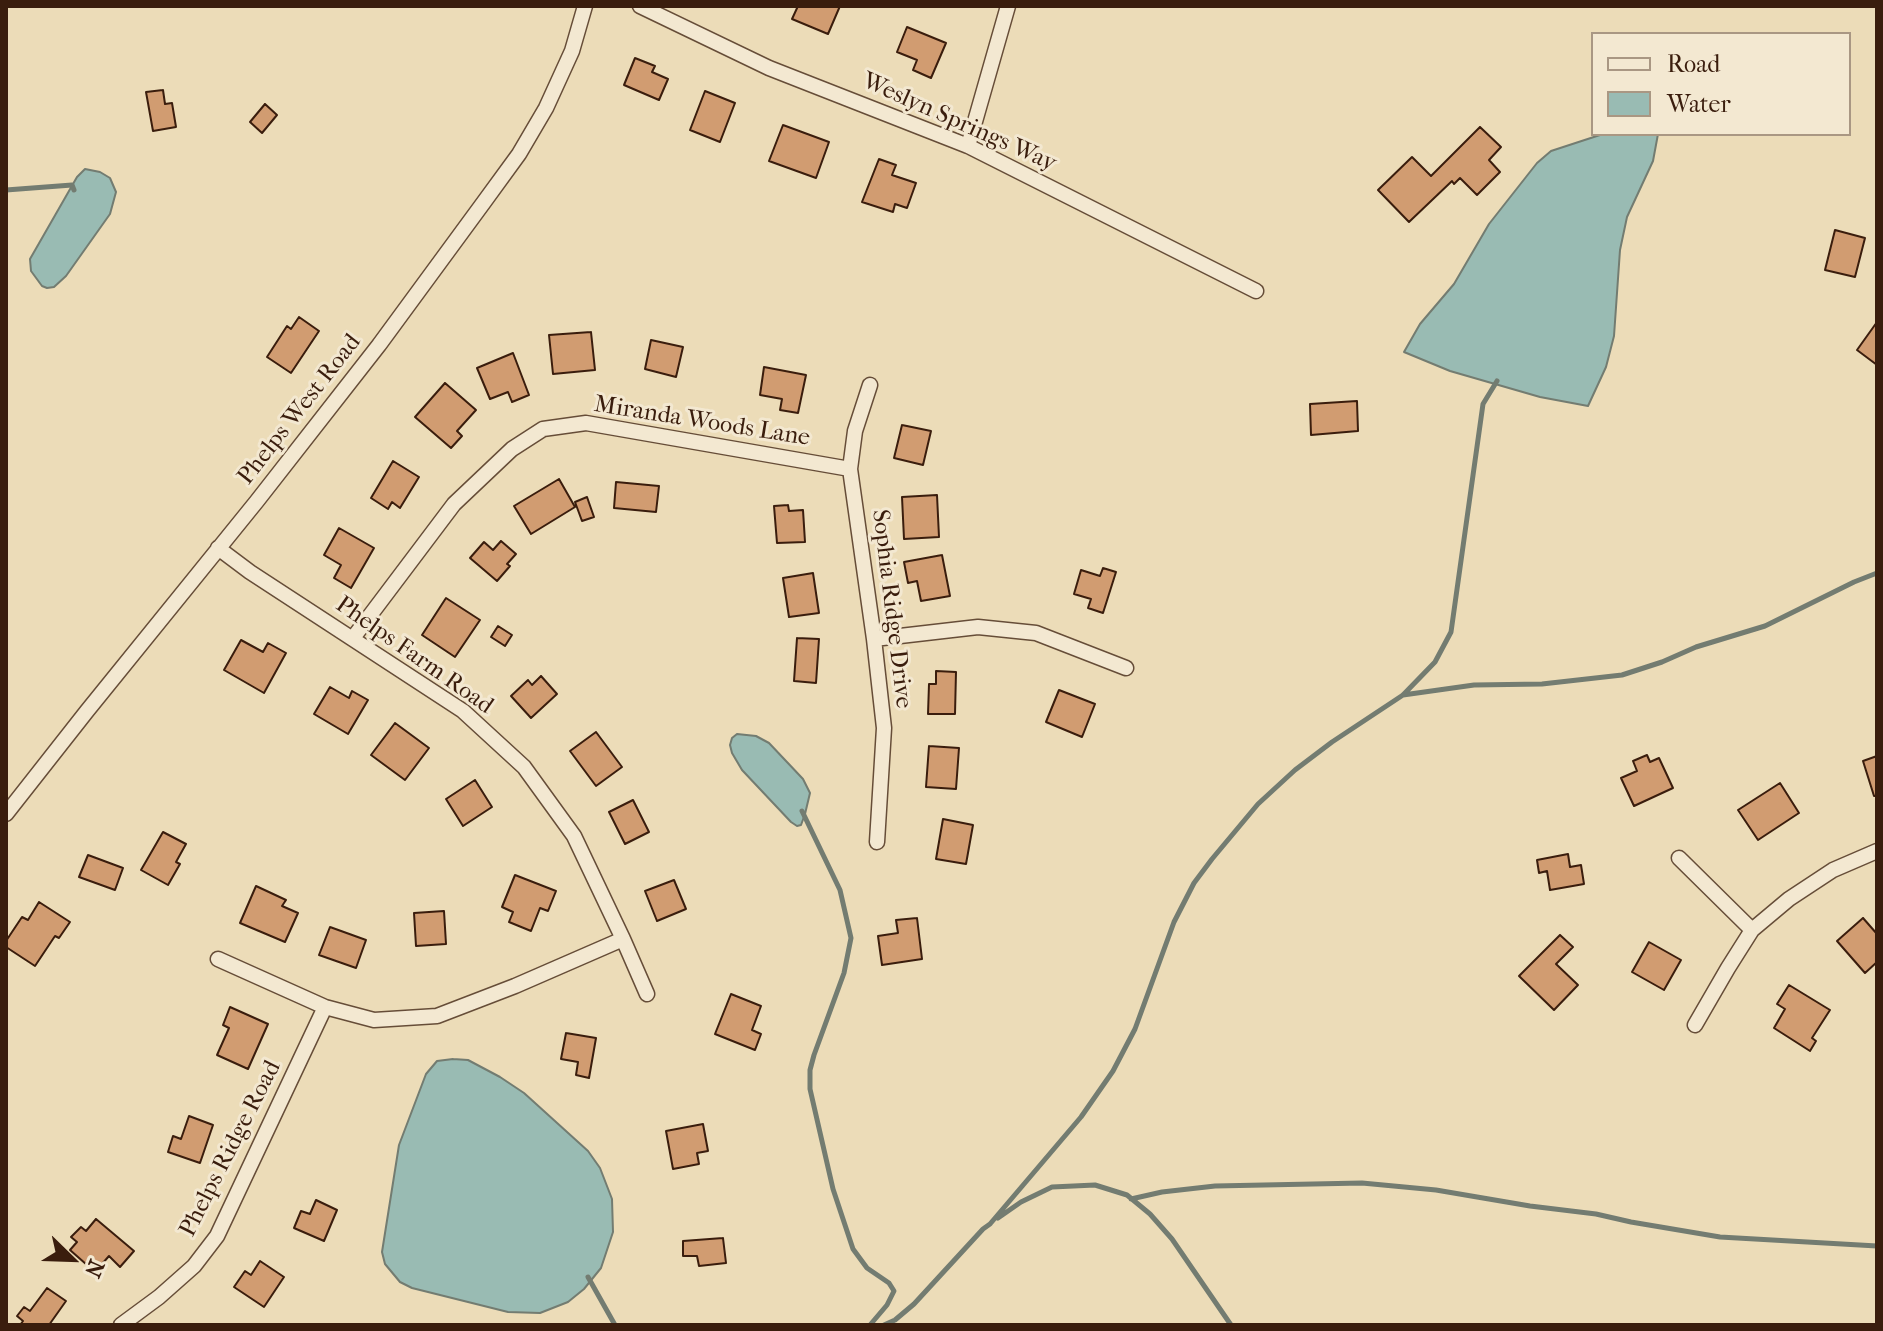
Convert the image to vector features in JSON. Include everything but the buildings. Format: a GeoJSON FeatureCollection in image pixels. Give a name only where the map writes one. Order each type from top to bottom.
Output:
{"type":"FeatureCollection","features":[{"type":"Feature","properties":{"kind":"street","name":"Phelps West Road"},"geometry":{"type":"LineString","coordinates":[[6,814],[379,345],[519,154],[546,108],[572,51],[585,6]]}},
{"type":"Feature","properties":{"kind":"street","name":"Weslyn Springs Way"},"geometry":{"type":"LineString","coordinates":[[640,6],[769,68],[968,146],[1256,291]]}},
{"type":"Feature","properties":{"kind":"street"},"geometry":{"type":"LineString","coordinates":[[968,146],[1008,6]]}},
{"type":"Feature","properties":{"kind":"street","name":"Sophia Ridge Drive"},"geometry":{"type":"LineString","coordinates":[[870,385],[855,431],[850,469],[884,728],[877,842]]}},
{"type":"Feature","properties":{"kind":"street","name":"Miranda Woods Lane"},"geometry":{"type":"LineString","coordinates":[[353,638],[454,504],[512,449],[543,429],[586,423],[850,469]]}},
{"type":"Feature","properties":{"kind":"street","name":"Phelps Farm Road"},"geometry":{"type":"LineString","coordinates":[[218,548],[463,711],[524,767],[574,836],[647,994]]}},
{"type":"Feature","properties":{"kind":"street"},"geometry":{"type":"LineString","coordinates":[[874,639],[978,627],[1036,633],[1126,668]]}},
{"type":"Feature","properties":{"kind":"street"},"geometry":{"type":"LineString","coordinates":[[1695,1025],[1752,930],[1789,899],[1833,870],[1877,851]]}},
{"type":"Feature","properties":{"kind":"street"},"geometry":{"type":"LineString","coordinates":[[1679,858],[1752,930]]}},
{"type":"Feature","properties":{"kind":"street"},"geometry":{"type":"LineString","coordinates":[[218,959],[325,1007],[374,1020],[437,1016],[623,939]]}},
{"type":"Feature","properties":{"kind":"street","name":"Phelps Ridge Road"},"geometry":{"type":"LineString","coordinates":[[121,1325],[194,1266],[217,1236],[325,1007]]}},
{"type":"Feature","properties":{"kind":"water"},"geometry":{"type":"Polygon","coordinates":[[[1597,136],[1658,136],[1653,161],[1627,217],[1620,250],[1614,336],[1606,367],[1588,406],[1540,397],[1450,371],[1404,352],[1420,324],[1454,284],[1489,224],[1537,163],[1551,151],[1597,136]]]}},
{"type":"Feature","properties":{"kind":"water"},"geometry":{"type":"Polygon","coordinates":[[[85,169],[110,178],[116,192],[110,214],[66,276],[54,287],[47,288],[31,271],[30,259],[77,177],[85,169]]]}},
{"type":"Feature","properties":{"kind":"water"},"geometry":{"type":"Polygon","coordinates":[[[737,734],[756,736],[769,743],[803,779],[810,793],[801,825],[791,822],[742,770],[730,745],[737,734]]]}},
{"type":"Feature","properties":{"kind":"water"},"geometry":{"type":"Polygon","coordinates":[[[468,1060],[524,1093],[588,1151],[600,1168],[612,1199],[613,1232],[601,1268],[584,1289],[568,1302],[540,1313],[508,1312],[412,1288],[400,1282],[385,1264],[382,1252],[399,1145],[426,1074],[437,1061],[468,1060]]]}},
{"type":"Feature","properties":{"kind":"waterway"},"geometry":{"type":"LineString","coordinates":[[6,190],[72,185],[74,190]]}},
{"type":"Feature","properties":{"kind":"waterway"},"geometry":{"type":"LineString","coordinates":[[990,1224],[1081,1117],[1113,1071],[1135,1029],[1174,922],[1194,883],[1212,859],[1258,804],[1295,770],[1403,695],[1435,662],[1451,632],[1483,404],[1497,381]]}},
{"type":"Feature","properties":{"kind":"waterway"},"geometry":{"type":"LineString","coordinates":[[1403,695],[1474,685],[1542,684],[1622,675],[1696,647],[1765,626],[1877,573]]}},
{"type":"Feature","properties":{"kind":"waterway"},"geometry":{"type":"LineString","coordinates":[[802,811],[840,890],[851,938],[844,973],[814,1055],[810,1089],[833,1189],[853,1249],[867,1268],[889,1283],[894,1291],[870,1325]]}},
{"type":"Feature","properties":{"kind":"waterway"},"geometry":{"type":"LineString","coordinates":[[1131,1199],[1215,1186],[1362,1183],[1436,1190],[1596,1214],[1720,1237],[1877,1246]]}},
{"type":"Feature","properties":{"kind":"waterway"},"geometry":{"type":"LineString","coordinates":[[998,1218],[1021,1202],[1052,1187],[1095,1185],[1127,1195],[1150,1214],[1172,1239],[1231,1325]]}},
{"type":"Feature","properties":{"kind":"waterway"},"geometry":{"type":"LineString","coordinates":[[884,1325],[914,1304],[990,1224]]}},
{"type":"Feature","properties":{"kind":"waterway"},"geometry":{"type":"LineString","coordinates":[[588,1277],[615,1325]]}}]}
